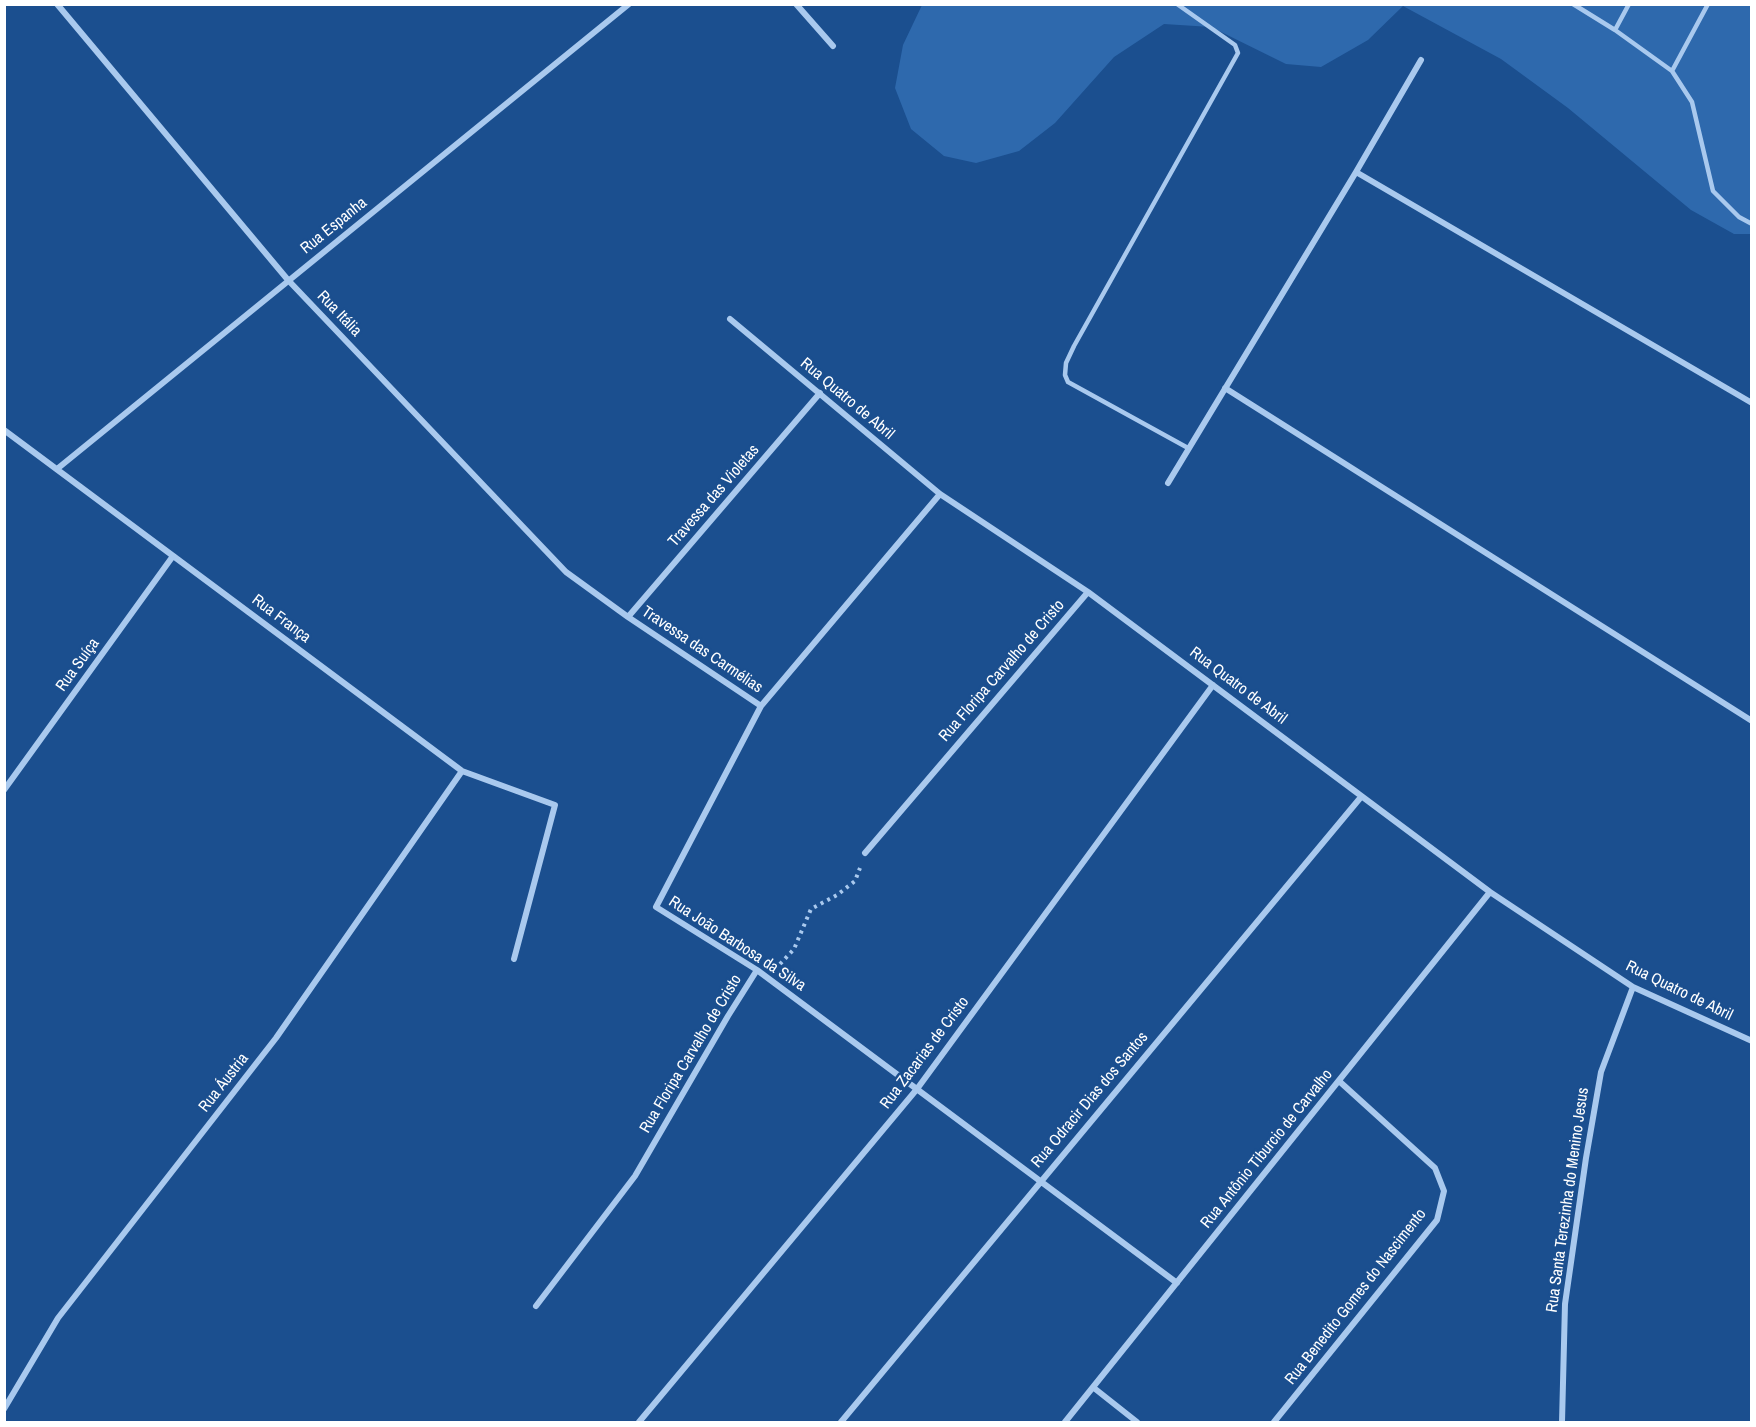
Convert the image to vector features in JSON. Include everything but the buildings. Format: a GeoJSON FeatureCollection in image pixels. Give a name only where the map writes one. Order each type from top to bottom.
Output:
{"type":"FeatureCollection","features":[{"type":"Feature","properties":{"kind":"street","name":"Rua Itália"},"geometry":{"type":"LineString","coordinates":[[57,4],[288,280],[566,572],[628,617]]}},
{"type":"Feature","properties":{"kind":"street","name":"Rua Espanha"},"geometry":{"type":"LineString","coordinates":[[57,469],[629,4]]}},
{"type":"Feature","properties":{"kind":"street"},"geometry":{"type":"LineString","coordinates":[[796,4],[833,46]]}},
{"type":"Feature","properties":{"kind":"street"},"geometry":{"type":"LineString","coordinates":[[1167,483],[1356,172],[1421,60]]}},
{"type":"Feature","properties":{"kind":"street"},"geometry":{"type":"LineString","coordinates":[[1356,172],[1752,403]]}},
{"type":"Feature","properties":{"kind":"street","name":"Rua Quatro de Abril"},"geometry":{"type":"LineString","coordinates":[[730,319],[940,494],[1088,592],[1490,892],[1633,987],[1752,1041]]}},
{"type":"Feature","properties":{"kind":"street"},"geometry":{"type":"LineString","coordinates":[[1225,388],[1752,721]]}},
{"type":"Feature","properties":{"kind":"street","name":"Travessa das Violetas"},"geometry":{"type":"LineString","coordinates":[[628,617],[820,393]]}},
{"type":"Feature","properties":{"kind":"street","name":"Rua França"},"geometry":{"type":"LineString","coordinates":[[4,430],[462,771],[555,805],[514,959]]}},
{"type":"Feature","properties":{"kind":"street","name":"Rua João Barbosa da Silva"},"geometry":{"type":"LineString","coordinates":[[940,494],[761,706],[656,908],[757,970],[1177,1283]]}},
{"type":"Feature","properties":{"kind":"street","name":"Rua Suíça"},"geometry":{"type":"LineString","coordinates":[[4,790],[173,556]]}},
{"type":"Feature","properties":{"kind":"street","name":"Rua Floripa Carvalho de Cristo"},"geometry":{"type":"LineString","coordinates":[[865,853],[1088,592]]}},
{"type":"Feature","properties":{"kind":"street","name":"Travessa das Carmélias"},"geometry":{"type":"LineString","coordinates":[[628,617],[761,706]]}},
{"type":"Feature","properties":{"kind":"street","name":"Rua Zacarias de Cristo"},"geometry":{"type":"LineString","coordinates":[[639,1422],[917,1089],[1213,685]]}},
{"type":"Feature","properties":{"kind":"street","name":"Rua Áustria"},"geometry":{"type":"LineString","coordinates":[[4,1409],[57,1318],[276,1038],[462,771]]}},
{"type":"Feature","properties":{"kind":"street","name":"Rua Odracir Dias dos Santos"},"geometry":{"type":"LineString","coordinates":[[841,1422],[1361,797]]}},
{"type":"Feature","properties":{"kind":"street","name":"Rua Antônio Tiburcio de Carvalho"},"geometry":{"type":"LineString","coordinates":[[1065,1422],[1490,892]]}},
{"type":"Feature","properties":{"kind":"street","name":"Rua Floripa Carvalho de Cristo"},"geometry":{"type":"LineString","coordinates":[[536,1306],[635,1176],[757,970]]}},
{"type":"Feature","properties":{"kind":"street","name":"Rua Santa Terezinha do Menino Jesus"},"geometry":{"type":"LineString","coordinates":[[1562,1422],[1564,1304],[1600,1072],[1633,987]]}},
{"type":"Feature","properties":{"kind":"street","name":"Rua Benedito Gomes do Nascimento"},"geometry":{"type":"LineString","coordinates":[[1274,1422],[1437,1220],[1444,1191],[1435,1168],[1339,1081]]}},
{"type":"Feature","properties":{"kind":"street"},"geometry":{"type":"LineString","coordinates":[[1094,1388],[1137,1422]]}},
{"type":"Feature","properties":{"kind":"lane"},"geometry":{"type":"LineString","coordinates":[[1177,4],[1235,45],[1238,53],[1074,346],[1066,363],[1065,375],[1068,382],[1188,448]]}},
{"type":"Feature","properties":{"kind":"lane"},"geometry":{"type":"LineString","coordinates":[[1573,4],[1615,30],[1672,71],[1692,102],[1713,191],[1739,217],[1752,224]]}},
{"type":"Feature","properties":{"kind":"lane"},"geometry":{"type":"LineString","coordinates":[[1615,30],[1629,4]]}},
{"type":"Feature","properties":{"kind":"lane"},"geometry":{"type":"LineString","coordinates":[[1672,71],[1708,4]]}},
{"type":"Feature","properties":{"kind":"path","name":"Rua Floripa Carvalho de Cristo"},"geometry":{"type":"LineString","coordinates":[[757,970],[780,964],[794,949],[811,909],[837,895],[855,881],[865,853]]}},
{"type":"Feature","properties":{"kind":"shaded area"},"geometry":{"type":"Polygon","coordinates":[[[922,5],[1751,5],[1751,234],[1734,234],[1691,210],[1568,108],[1501,59],[1403,6],[1368,40],[1321,67],[1286,64],[1211,27],[1164,24],[1114,57],[1055,123],[1019,151],[976,163],[944,156],[911,129],[895,88],[903,45],[922,5]]]}}]}
